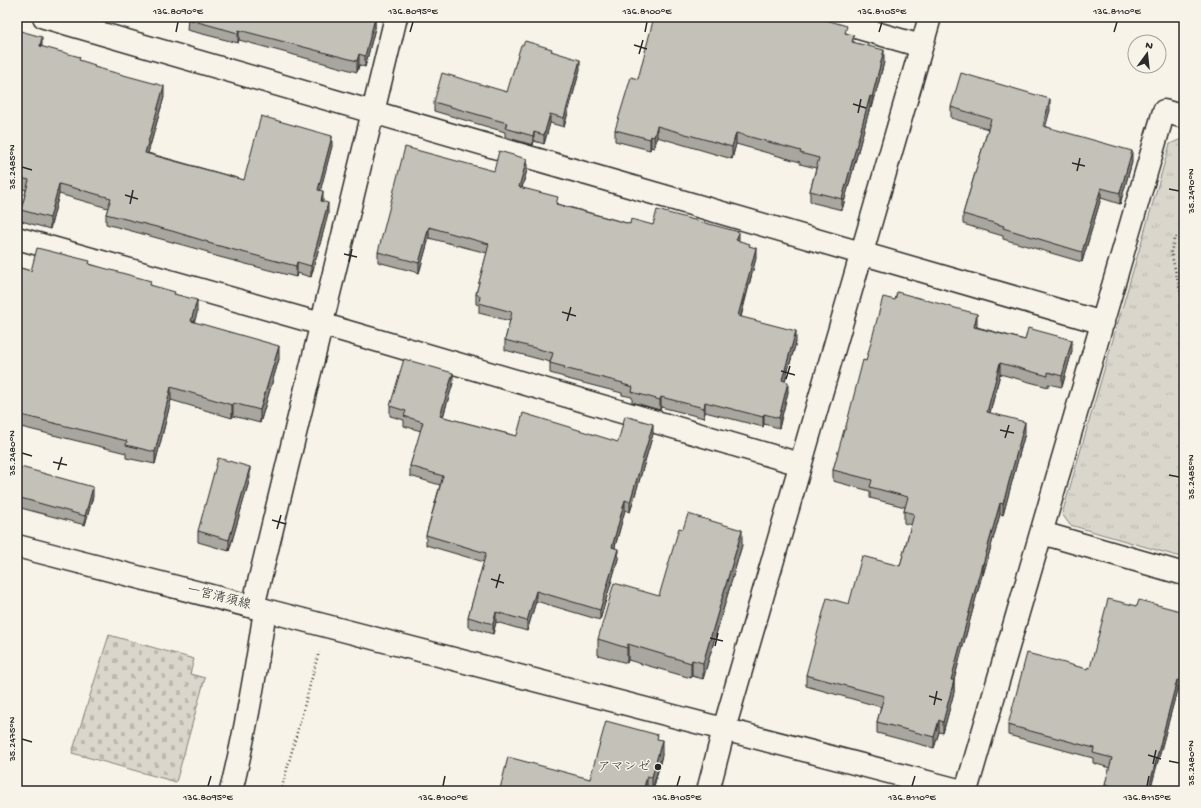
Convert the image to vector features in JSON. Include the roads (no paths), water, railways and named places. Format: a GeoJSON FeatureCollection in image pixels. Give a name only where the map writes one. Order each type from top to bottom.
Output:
{"type":"FeatureCollection","features":[{"type":"Feature","properties":{"kind":"street"},"geometry":{"type":"LineString","coordinates":[[44,17],[1103,323]]}},
{"type":"Feature","properties":{"kind":"street"},"geometry":{"type":"LineString","coordinates":[[396,17],[321,324],[259,608],[962,791]]}},
{"type":"Feature","properties":{"kind":"street"},"geometry":{"type":"LineString","coordinates":[[821,17],[921,46]]}},
{"type":"Feature","properties":{"kind":"street"},"geometry":{"type":"LineString","coordinates":[[708,791],[724,729],[800,464],[930,17]]}},
{"type":"Feature","properties":{"kind":"street"},"geometry":{"type":"LineString","coordinates":[[966,791],[1164,111],[1184,117]]}},
{"type":"Feature","properties":{"kind":"street"},"geometry":{"type":"LineString","coordinates":[[17,238],[321,324],[800,464]]}},
{"type":"Feature","properties":{"kind":"street"},"geometry":{"type":"LineString","coordinates":[[1042,533],[1184,574]]}},
{"type":"Feature","properties":{"kind":"street","name":"一宮清須線"},"geometry":{"type":"LineString","coordinates":[[17,546],[259,608],[256,670],[231,791]]}},
{"type":"Feature","properties":{"kind":"place","name":"アマンゼ"},"geometry":{"type":"Point","coordinates":[658,767]}}]}
